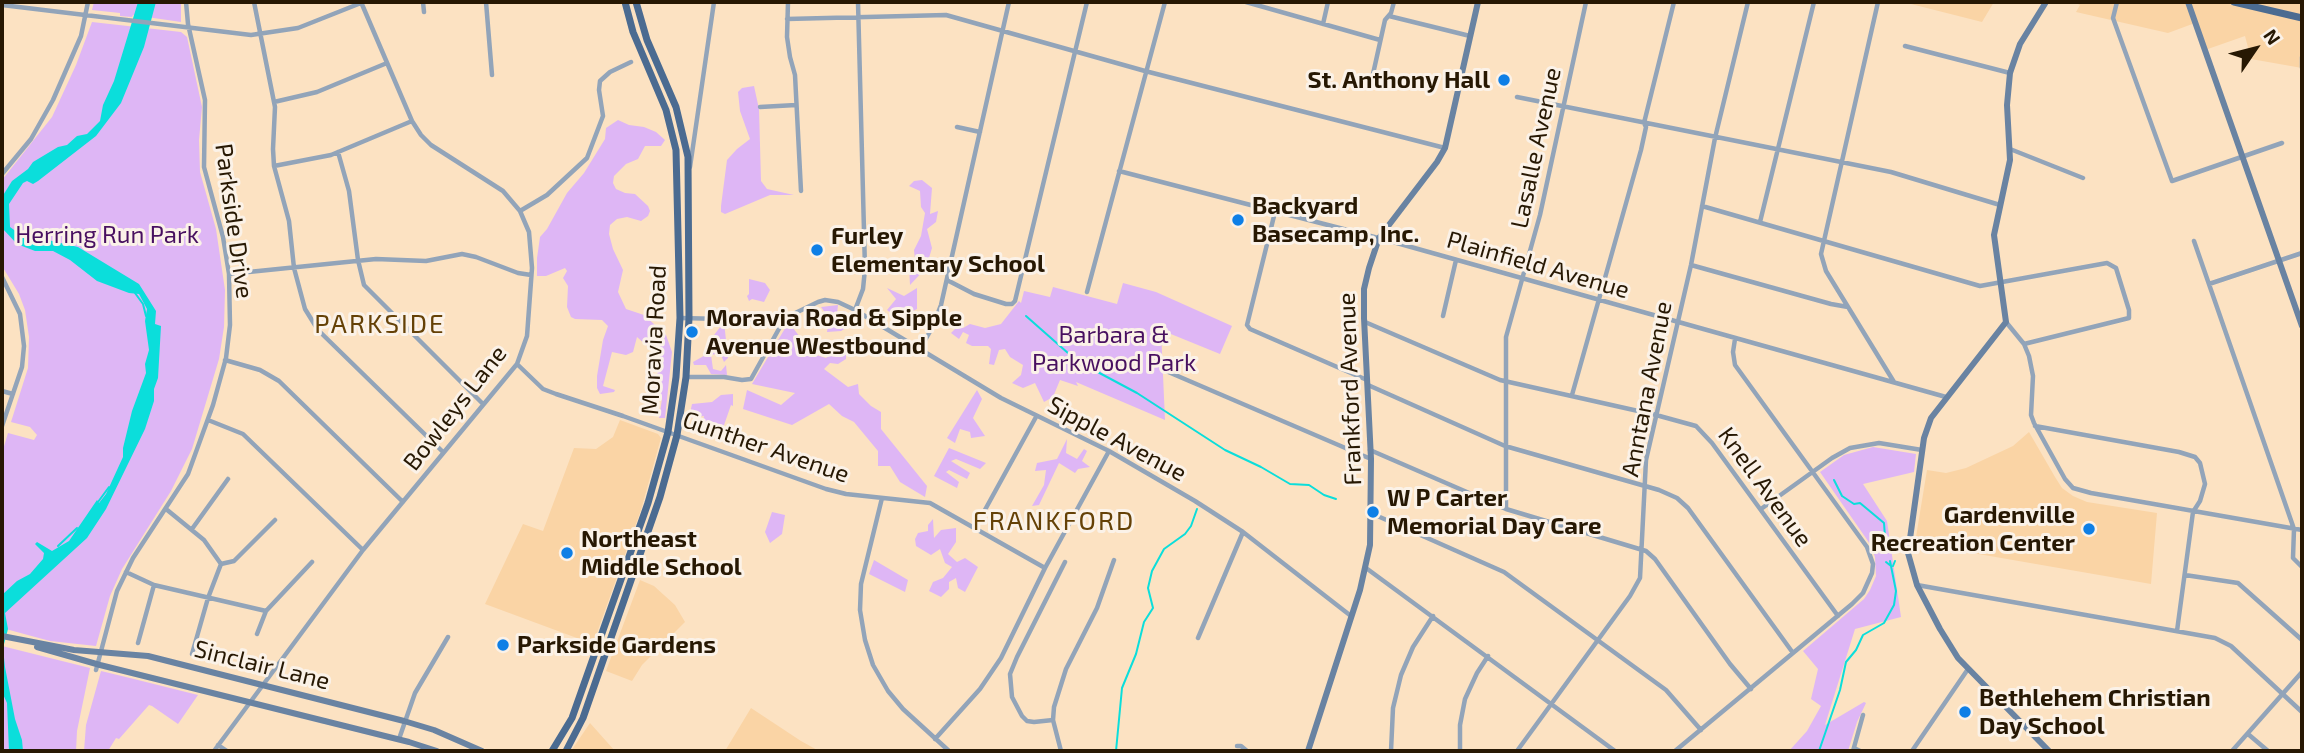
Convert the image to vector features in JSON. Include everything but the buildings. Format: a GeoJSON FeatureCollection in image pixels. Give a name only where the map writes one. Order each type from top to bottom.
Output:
{"type":"FeatureCollection","features":[{"type":"Feature","properties":{"kind":"main road","name":"Moravia Road"},"geometry":{"type":"LineString","coordinates":[[552,751],[572,718],[648,503],[668,432],[676,377],[680,318],[676,150],[665,106],[634,32],[625,2]]}},
{"type":"Feature","properties":{"kind":"main road","name":"Moravia Road"},"geometry":{"type":"LineString","coordinates":[[566,751],[583,718],[660,498],[677,435],[686,377],[689,318],[688,157],[669,88],[648,40],[636,2]]}},
{"type":"Feature","properties":{"kind":"main road"},"geometry":{"type":"LineString","coordinates":[[2234,2],[2262,5],[2302,18]]}},
{"type":"Feature","properties":{"kind":"street"},"geometry":{"type":"LineString","coordinates":[[29,8],[30,2]]}},
{"type":"Feature","properties":{"kind":"street"},"geometry":{"type":"LineString","coordinates":[[2,174],[46,116],[77,47],[88,2]]}},
{"type":"Feature","properties":{"kind":"street","name":"Parkside Drive"},"geometry":{"type":"LineString","coordinates":[[97,667],[114,598],[126,572],[188,474],[208,420],[225,360],[230,325],[229,274],[223,237],[204,167],[205,100],[186,2]]}},
{"type":"Feature","properties":{"kind":"street"},"geometry":{"type":"LineString","coordinates":[[254,2],[274,102],[274,166],[289,221],[293,268],[305,309],[318,330],[443,452]]}},
{"type":"Feature","properties":{"kind":"street"},"geometry":{"type":"LineString","coordinates":[[2,5],[259,35],[298,28],[361,2]]}},
{"type":"Feature","properties":{"kind":"street","name":"Bowleys Lane"},"geometry":{"type":"LineString","coordinates":[[214,751],[363,550],[517,364],[527,336],[531,275],[529,232],[520,211],[503,191],[431,145],[412,121],[361,2]]}},
{"type":"Feature","properties":{"kind":"street"},"geometry":{"type":"LineString","coordinates":[[423,2],[424,12]]}},
{"type":"Feature","properties":{"kind":"street"},"geometry":{"type":"LineString","coordinates":[[486,2],[492,75]]}},
{"type":"Feature","properties":{"kind":"street"},"geometry":{"type":"LineString","coordinates":[[688,179],[714,2]]}},
{"type":"Feature","properties":{"kind":"street"},"geometry":{"type":"LineString","coordinates":[[788,2],[787,19],[790,57],[795,75],[801,191]]}},
{"type":"Feature","properties":{"kind":"street"},"geometry":{"type":"LineString","coordinates":[[855,310],[863,289],[865,270],[858,2]]}},
{"type":"Feature","properties":{"kind":"street"},"geometry":{"type":"LineString","coordinates":[[920,349],[937,317],[947,280],[1009,2]]}},
{"type":"Feature","properties":{"kind":"street"},"geometry":{"type":"LineString","coordinates":[[947,280],[974,294],[1006,304],[1014,303],[1087,2]]}},
{"type":"Feature","properties":{"kind":"street"},"geometry":{"type":"LineString","coordinates":[[1087,292],[1165,2]]}},
{"type":"Feature","properties":{"kind":"street"},"geometry":{"type":"LineString","coordinates":[[1246,2],[1380,40]]}},
{"type":"Feature","properties":{"kind":"street"},"geometry":{"type":"LineString","coordinates":[[1322,23],[1328,2]]}},
{"type":"Feature","properties":{"kind":"street"},"geometry":{"type":"LineString","coordinates":[[1373,74],[1385,20],[1394,2]]}},
{"type":"Feature","properties":{"kind":"street","name":"Frankford Avenue"},"geometry":{"type":"LineString","coordinates":[[1308,751],[1352,616],[1370,545],[1373,514],[1364,289],[1378,239],[1445,148],[1478,2]]}},
{"type":"Feature","properties":{"kind":"street","name":"Lasalle Avenue"},"geometry":{"type":"LineString","coordinates":[[1506,509],[1506,337],[1540,215],[1586,2]]}},
{"type":"Feature","properties":{"kind":"street"},"geometry":{"type":"LineString","coordinates":[[1573,395],[1641,150],[1646,127],[1644,123],[1674,2]]}},
{"type":"Feature","properties":{"kind":"street","name":"Anntana Avenue"},"geometry":{"type":"LineString","coordinates":[[1517,751],[1638,583],[1646,460],[1748,2]]}},
{"type":"Feature","properties":{"kind":"street"},"geometry":{"type":"LineString","coordinates":[[1760,222],[1814,2]]}},
{"type":"Feature","properties":{"kind":"street"},"geometry":{"type":"LineString","coordinates":[[1878,2],[1823,241],[1822,263],[1894,382]]}},
{"type":"Feature","properties":{"kind":"street"},"geometry":{"type":"LineString","coordinates":[[2046,2],[2020,44],[2010,73],[2007,105],[2010,149],[2008,177],[1994,234],[2006,322],[2024,344],[2029,356],[2033,376],[2031,415],[2035,426],[2065,479],[2073,488],[2091,494],[2302,530]]}},
{"type":"Feature","properties":{"kind":"street"},"geometry":{"type":"LineString","coordinates":[[2116,2],[2113,18],[2172,181],[2282,143]]}},
{"type":"Feature","properties":{"kind":"street"},"geometry":{"type":"LineString","coordinates":[[2188,2],[2302,326]]}},
{"type":"Feature","properties":{"kind":"street"},"geometry":{"type":"LineString","coordinates":[[787,19],[946,15],[1145,71],[1445,148]]}},
{"type":"Feature","properties":{"kind":"street"},"geometry":{"type":"LineString","coordinates":[[1389,16],[1470,36]]}},
{"type":"Feature","properties":{"kind":"street"},"geometry":{"type":"LineString","coordinates":[[1905,46],[2010,73]]}},
{"type":"Feature","properties":{"kind":"street"},"geometry":{"type":"LineString","coordinates":[[2302,57],[2302,68]]}},
{"type":"Feature","properties":{"kind":"street"},"geometry":{"type":"LineString","coordinates":[[520,211],[547,195],[587,158],[603,116],[600,81],[610,72],[631,62]]}},
{"type":"Feature","properties":{"kind":"street"},"geometry":{"type":"LineString","coordinates":[[274,102],[317,92],[387,63]]}},
{"type":"Feature","properties":{"kind":"street"},"geometry":{"type":"LineString","coordinates":[[1517,97],[1891,172],[2000,205]]}},
{"type":"Feature","properties":{"kind":"street"},"geometry":{"type":"LineString","coordinates":[[760,107],[796,105]]}},
{"type":"Feature","properties":{"kind":"street"},"geometry":{"type":"LineString","coordinates":[[274,166],[309,161],[338,152],[412,121]]}},
{"type":"Feature","properties":{"kind":"street"},"geometry":{"type":"LineString","coordinates":[[957,127],[981,132]]}},
{"type":"Feature","properties":{"kind":"street"},"geometry":{"type":"LineString","coordinates":[[2010,149],[2083,178]]}},
{"type":"Feature","properties":{"kind":"street"},"geometry":{"type":"LineString","coordinates":[[338,152],[349,191],[363,281],[369,291],[484,404]]}},
{"type":"Feature","properties":{"kind":"street","name":"Plainfield Avenue"},"geometry":{"type":"LineString","coordinates":[[1119,171],[1456,260],[1946,397]]}},
{"type":"Feature","properties":{"kind":"street"},"geometry":{"type":"LineString","coordinates":[[1702,206],[1973,284],[2001,282],[2107,263],[2114,266],[2118,271],[2129,318],[2024,344]]}},
{"type":"Feature","properties":{"kind":"street"},"geometry":{"type":"LineString","coordinates":[[1275,212],[1247,325],[1250,329],[1505,446],[1671,494],[1688,508],[1794,653]]}},
{"type":"Feature","properties":{"kind":"street"},"geometry":{"type":"LineString","coordinates":[[2194,241],[2294,529],[2293,558],[2302,567]]}},
{"type":"Feature","properties":{"kind":"street"},"geometry":{"type":"LineString","coordinates":[[2209,284],[2302,253]]}},
{"type":"Feature","properties":{"kind":"street"},"geometry":{"type":"LineString","coordinates":[[229,274],[358,260],[426,261],[453,254],[467,254],[518,274],[531,275]]}},
{"type":"Feature","properties":{"kind":"street"},"geometry":{"type":"LineString","coordinates":[[1443,317],[1456,260]]}},
{"type":"Feature","properties":{"kind":"street"},"geometry":{"type":"LineString","coordinates":[[1691,265],[1848,307]]}},
{"type":"Feature","properties":{"kind":"street"},"geometry":{"type":"LineString","coordinates":[[2,277],[20,314],[24,346],[22,368],[2,426]]}},
{"type":"Feature","properties":{"kind":"street","name":"Sipple Avenue"},"geometry":{"type":"LineString","coordinates":[[785,317],[825,300],[838,302],[855,310],[1036,417],[1162,480],[1243,532],[1352,616]]}},
{"type":"Feature","properties":{"kind":"street"},"geometry":{"type":"LineString","coordinates":[[680,318],[766,320],[785,317]]}},
{"type":"Feature","properties":{"kind":"street"},"geometry":{"type":"LineString","coordinates":[[686,377],[724,377],[746,381],[751,379],[785,317]]}},
{"type":"Feature","properties":{"kind":"street","name":"Knell Avenue"},"geometry":{"type":"LineString","coordinates":[[1364,321],[1507,381],[1689,423],[1701,430],[1838,616]]}},
{"type":"Feature","properties":{"kind":"street"},"geometry":{"type":"LineString","coordinates":[[2006,322],[1931,418],[1922,450],[1908,554],[1917,585],[1950,645],[1968,668],[2043,748],[2049,751]]}},
{"type":"Feature","properties":{"kind":"street"},"geometry":{"type":"LineString","coordinates":[[1675,751],[1863,593],[1868,584],[1872,564],[1867,547],[1740,373],[1733,358],[1735,339]]}},
{"type":"Feature","properties":{"kind":"street"},"geometry":{"type":"LineString","coordinates":[[225,360],[272,376],[403,502]]}},
{"type":"Feature","properties":{"kind":"street","name":"Gunther Avenue"},"geometry":{"type":"LineString","coordinates":[[517,364],[543,389],[826,489],[930,503],[1045,568]]}},
{"type":"Feature","properties":{"kind":"street"},"geometry":{"type":"LineString","coordinates":[[1166,371],[1371,459]]}},
{"type":"Feature","properties":{"kind":"street"},"geometry":{"type":"LineString","coordinates":[[2,391],[13,394]]}},
{"type":"Feature","properties":{"kind":"street"},"geometry":{"type":"LineString","coordinates":[[975,528],[1036,417]]}},
{"type":"Feature","properties":{"kind":"street"},"geometry":{"type":"LineString","coordinates":[[208,420],[240,432],[248,438],[363,550]]}},
{"type":"Feature","properties":{"kind":"street"},"geometry":{"type":"LineString","coordinates":[[2035,426],[2195,457],[2204,471],[2205,484],[2200,501],[2193,512],[2177,631]]}},
{"type":"Feature","properties":{"kind":"street"},"geometry":{"type":"LineString","coordinates":[[1761,509],[1840,453],[1880,443],[1922,450]]}},
{"type":"Feature","properties":{"kind":"street"},"geometry":{"type":"LineString","coordinates":[[1370,450],[1506,509],[1641,548],[1655,559],[1751,689]]}},
{"type":"Feature","properties":{"kind":"street"},"geometry":{"type":"LineString","coordinates":[[936,739],[987,681],[1001,658],[1045,568],[1109,452]]}},
{"type":"Feature","properties":{"kind":"street"},"geometry":{"type":"LineString","coordinates":[[192,528],[228,479]]}},
{"type":"Feature","properties":{"kind":"street"},"geometry":{"type":"LineString","coordinates":[[882,498],[862,584],[860,610],[864,640],[873,665],[888,691],[903,709],[949,751]]}},
{"type":"Feature","properties":{"kind":"street"},"geometry":{"type":"LineString","coordinates":[[166,509],[209,544],[221,564]]}},
{"type":"Feature","properties":{"kind":"street"},"geometry":{"type":"LineString","coordinates":[[1373,514],[1496,567],[1666,690],[1701,730]]}},
{"type":"Feature","properties":{"kind":"street"},"geometry":{"type":"LineString","coordinates":[[221,564],[234,561],[275,520]]}},
{"type":"Feature","properties":{"kind":"street"},"geometry":{"type":"LineString","coordinates":[[1198,638],[1243,532]]}},
{"type":"Feature","properties":{"kind":"street"},"geometry":{"type":"LineString","coordinates":[[1061,751],[1053,720],[1054,707],[1066,669],[1097,608],[1114,560]]}},
{"type":"Feature","properties":{"kind":"street"},"geometry":{"type":"LineString","coordinates":[[257,634],[266,611],[312,562]]}},
{"type":"Feature","properties":{"kind":"street"},"geometry":{"type":"LineString","coordinates":[[1053,720],[1034,722],[1027,721],[1022,716],[1012,697],[1010,674],[1065,562]]}},
{"type":"Feature","properties":{"kind":"street"},"geometry":{"type":"LineString","coordinates":[[192,654],[221,564]]}},
{"type":"Feature","properties":{"kind":"street"},"geometry":{"type":"LineString","coordinates":[[1366,568],[1615,751]]}},
{"type":"Feature","properties":{"kind":"street"},"geometry":{"type":"LineString","coordinates":[[126,572],[154,585],[266,611]]}},
{"type":"Feature","properties":{"kind":"street"},"geometry":{"type":"LineString","coordinates":[[2185,575],[2238,583],[2302,640]]}},
{"type":"Feature","properties":{"kind":"street"},"geometry":{"type":"LineString","coordinates":[[138,643],[154,585]]}},
{"type":"Feature","properties":{"kind":"street"},"geometry":{"type":"LineString","coordinates":[[1917,585],[2222,641],[2302,712]]}},
{"type":"Feature","properties":{"kind":"street"},"geometry":{"type":"LineString","coordinates":[[1391,751],[1393,708],[1402,675],[1413,647],[1433,616]]}},
{"type":"Feature","properties":{"kind":"street","name":"Sinclair Lane"},"geometry":{"type":"LineString","coordinates":[[2,636],[97,667],[251,702],[438,751]]}},
{"type":"Feature","properties":{"kind":"street"},"geometry":{"type":"LineString","coordinates":[[399,739],[421,680],[448,637]]}},
{"type":"Feature","properties":{"kind":"street","name":"Sinclair Lane"},"geometry":{"type":"LineString","coordinates":[[26,643],[100,653],[148,656],[404,721],[435,730],[482,751]]}},
{"type":"Feature","properties":{"kind":"street"},"geometry":{"type":"LineString","coordinates":[[1460,751],[1460,725],[1465,699],[1488,656]]}},
{"type":"Feature","properties":{"kind":"street"},"geometry":{"type":"LineString","coordinates":[[1912,751],[1968,668]]}},
{"type":"Feature","properties":{"kind":"street"},"geometry":{"type":"LineString","coordinates":[[2232,751],[2302,672]]}},
{"type":"Feature","properties":{"kind":"street"},"geometry":{"type":"LineString","coordinates":[[1860,751],[1853,750],[1863,715]]}},
{"type":"Feature","properties":{"kind":"street"},"geometry":{"type":"LineString","coordinates":[[2248,734],[2268,751]]}},
{"type":"Feature","properties":{"kind":"street"},"geometry":{"type":"LineString","coordinates":[[218,745],[227,751]]}},
{"type":"Feature","properties":{"kind":"street"},"geometry":{"type":"LineString","coordinates":[[1237,746],[1248,751]]}},
{"type":"Feature","properties":{"kind":"shaded area"},"geometry":{"type":"Polygon","coordinates":[[[1994,2],[1982,22],[1911,4],[1994,2]]]}},
{"type":"Feature","properties":{"kind":"shaded area"},"geometry":{"type":"Polygon","coordinates":[[[2074,2],[2302,2],[2302,68],[2251,59],[2245,36],[2205,50],[2195,23],[2168,33],[2076,12],[2080,5],[2074,2]]]}},
{"type":"Feature","properties":{"kind":"shaded area","name":"Northeast Middle School"},"geometry":{"type":"Polygon","coordinates":[[[620,420],[658,434],[661,438],[641,510],[593,644],[485,604],[523,524],[543,531],[574,448],[596,449],[613,437],[620,420]]]}},
{"type":"Feature","properties":{"kind":"shaded area"},"geometry":{"type":"Polygon","coordinates":[[[2029,432],[2062,488],[2073,496],[2087,502],[2157,513],[2151,584],[1915,543],[1927,470],[1946,473],[1966,468],[2013,446],[2029,432]]]}},
{"type":"Feature","properties":{"kind":"shaded area"},"geometry":{"type":"Polygon","coordinates":[[[640,580],[654,586],[675,605],[685,622],[642,665],[632,681],[606,671],[640,580]]]}},
{"type":"Feature","properties":{"kind":"shaded area"},"geometry":{"type":"Polygon","coordinates":[[[751,708],[801,741],[819,751],[725,751],[751,708]]]}},
{"type":"Feature","properties":{"kind":"shaded area"},"geometry":{"type":"Polygon","coordinates":[[[590,723],[615,751],[571,751],[590,723]]]}},
{"type":"Feature","properties":{"kind":"green space"},"geometry":{"type":"Polygon","coordinates":[[[94,2],[181,2],[181,22],[133,15],[120,16],[120,13],[92,10],[94,2]]]}},
{"type":"Feature","properties":{"kind":"green space","name":"Herring Run Park"},"geometry":{"type":"Polygon","coordinates":[[[92,22],[181,32],[187,37],[202,107],[200,172],[216,229],[225,290],[224,327],[219,359],[192,449],[171,491],[122,569],[110,596],[96,646],[50,641],[2,628],[2,453],[8,433],[34,440],[37,435],[30,427],[11,422],[28,368],[29,337],[25,310],[19,294],[2,266],[2,180],[52,117],[92,22]]]}},
{"type":"Feature","properties":{"kind":"green space"},"geometry":{"type":"Polygon","coordinates":[[[754,86],[759,109],[761,181],[767,189],[794,195],[770,195],[725,214],[721,212],[721,206],[727,160],[750,139],[740,111],[738,92],[742,88],[754,86]]]}},
{"type":"Feature","properties":{"kind":"green space"},"geometry":{"type":"Polygon","coordinates":[[[618,120],[656,132],[665,140],[661,146],[645,146],[638,159],[626,164],[614,176],[616,189],[635,194],[650,211],[641,221],[627,217],[617,219],[610,225],[609,234],[623,270],[618,292],[626,309],[644,315],[666,335],[672,352],[665,418],[659,418],[662,399],[655,381],[662,359],[637,337],[633,352],[626,355],[612,352],[603,386],[615,390],[600,394],[597,376],[608,326],[602,320],[571,317],[567,307],[568,286],[563,278],[567,271],[565,268],[546,276],[537,276],[540,237],[605,139],[606,128],[618,120]]]}},
{"type":"Feature","properties":{"kind":"green space"},"geometry":{"type":"Polygon","coordinates":[[[922,180],[932,188],[930,214],[938,211],[936,222],[927,229],[932,248],[926,268],[910,285],[909,266],[915,260],[914,250],[921,236],[925,213],[921,207],[920,191],[909,186],[914,181],[922,180]]]}},
{"type":"Feature","properties":{"kind":"green space"},"geometry":{"type":"Polygon","coordinates":[[[749,279],[765,283],[770,290],[764,302],[752,299],[749,301],[749,279]]]}},
{"type":"Feature","properties":{"kind":"green space","name":"Barbara & Parkwood Park"},"geometry":{"type":"Polygon","coordinates":[[[1123,283],[1156,292],[1232,326],[1220,354],[1161,330],[1165,420],[1076,382],[1078,386],[1060,380],[1053,397],[1044,402],[1035,383],[1023,388],[1012,383],[1021,375],[1023,365],[1010,357],[1005,349],[999,350],[994,365],[989,364],[991,349],[988,346],[972,346],[966,343],[969,335],[963,332],[959,339],[951,333],[955,329],[953,326],[941,321],[942,317],[963,328],[970,324],[985,328],[1001,324],[1019,301],[1021,303],[1024,291],[1050,297],[1053,287],[1117,304],[1123,283]]]}},
{"type":"Feature","properties":{"kind":"green space"},"geometry":{"type":"Polygon","coordinates":[[[887,288],[904,296],[917,288],[917,309],[909,313],[900,307],[892,314],[887,310],[896,299],[887,288]]]}},
{"type":"Feature","properties":{"kind":"green space"},"geometry":{"type":"Polygon","coordinates":[[[838,305],[837,314],[844,311],[851,315],[851,325],[841,331],[827,332],[829,318],[821,307],[838,305]]]}},
{"type":"Feature","properties":{"kind":"green space"},"geometry":{"type":"Polygon","coordinates":[[[724,322],[728,358],[724,362],[720,353],[711,355],[713,369],[721,371],[726,365],[727,375],[711,374],[706,365],[694,365],[693,362],[709,353],[711,339],[724,322]]]}},
{"type":"Feature","properties":{"kind":"green space"},"geometry":{"type":"Polygon","coordinates":[[[787,325],[793,328],[813,354],[826,358],[835,351],[846,352],[846,359],[838,364],[830,363],[824,369],[848,387],[858,384],[859,394],[881,412],[881,429],[927,486],[925,497],[900,482],[890,466],[878,466],[878,451],[854,422],[842,416],[829,404],[792,425],[743,409],[747,390],[781,405],[795,393],[752,384],[787,325]]]}},
{"type":"Feature","properties":{"kind":"green space"},"geometry":{"type":"Polygon","coordinates":[[[977,390],[982,399],[973,418],[985,436],[971,438],[970,432],[960,429],[955,443],[947,438],[977,390]]]}},
{"type":"Feature","properties":{"kind":"green space"},"geometry":{"type":"Polygon","coordinates":[[[733,394],[733,406],[731,405],[723,428],[703,421],[704,416],[689,418],[692,404],[712,402],[721,395],[733,394]]]}},
{"type":"Feature","properties":{"kind":"green space"},"geometry":{"type":"Polygon","coordinates":[[[1067,439],[1066,453],[1077,459],[1084,449],[1087,451],[1082,461],[1090,467],[1078,469],[1075,473],[1059,463],[1039,505],[1032,506],[1044,485],[1046,470],[1035,471],[1037,463],[1057,459],[1067,439]]]}},
{"type":"Feature","properties":{"kind":"green space"},"geometry":{"type":"Polygon","coordinates":[[[1873,447],[1916,454],[1914,472],[1863,484],[1887,521],[1901,617],[1855,629],[1825,725],[1866,703],[1848,751],[1789,751],[1807,731],[1821,706],[1811,699],[1818,669],[1803,651],[1864,599],[1876,576],[1875,557],[1870,544],[1820,472],[1844,455],[1873,447]]]}},
{"type":"Feature","properties":{"kind":"green space"},"geometry":{"type":"Polygon","coordinates":[[[949,448],[986,463],[980,469],[956,459],[951,461],[970,473],[967,479],[949,470],[946,472],[959,482],[957,488],[934,476],[949,448]]]}},
{"type":"Feature","properties":{"kind":"green space"},"geometry":{"type":"Polygon","coordinates":[[[772,512],[785,515],[782,534],[770,543],[765,532],[772,512]]]}},
{"type":"Feature","properties":{"kind":"green space"},"geometry":{"type":"Polygon","coordinates":[[[933,519],[934,538],[941,530],[956,528],[956,542],[948,554],[957,562],[965,558],[978,567],[965,592],[958,588],[956,578],[949,582],[949,589],[941,597],[929,591],[933,582],[943,578],[952,567],[945,563],[940,549],[931,555],[916,546],[918,533],[928,531],[928,525],[933,519]]]}},
{"type":"Feature","properties":{"kind":"green space"},"geometry":{"type":"Polygon","coordinates":[[[874,560],[908,580],[905,592],[869,574],[874,560]]]}},
{"type":"Feature","properties":{"kind":"green space"},"geometry":{"type":"Polygon","coordinates":[[[2,646],[90,668],[77,731],[76,751],[2,751],[2,646]]]}},
{"type":"Feature","properties":{"kind":"green space"},"geometry":{"type":"Polygon","coordinates":[[[101,671],[198,695],[178,724],[149,705],[119,739],[116,738],[108,751],[84,751],[86,725],[101,671]]]}},
{"type":"Feature","properties":{"kind":"water"},"geometry":{"type":"Polygon","coordinates":[[[138,2],[156,2],[144,47],[121,103],[96,136],[38,181],[33,184],[27,181],[23,183],[9,204],[10,227],[21,235],[41,236],[78,247],[139,284],[156,311],[155,324],[161,326],[154,401],[145,429],[106,509],[87,538],[5,613],[8,629],[3,648],[5,667],[23,751],[9,751],[7,703],[2,692],[2,595],[17,581],[30,574],[43,559],[44,553],[35,544],[37,542],[52,551],[69,541],[97,500],[99,503],[106,494],[123,457],[132,411],[146,373],[145,364],[149,350],[145,321],[147,309],[139,294],[97,281],[70,260],[53,251],[35,251],[17,244],[2,228],[2,197],[12,181],[33,162],[58,147],[67,145],[77,136],[87,134],[100,121],[138,2]]]}},
{"type":"Feature","properties":{"kind":"waterway"},"geometry":{"type":"LineString","coordinates":[[135,293],[143,304],[146,316]]}},
{"type":"Feature","properties":{"kind":"waterway"},"geometry":{"type":"LineString","coordinates":[[1026,316],[1077,361],[1137,393],[1225,450],[1290,484],[1309,485],[1336,499]]}},
{"type":"Feature","properties":{"kind":"waterway"},"geometry":{"type":"LineString","coordinates":[[1834,480],[1842,496],[1854,504],[1860,503],[1884,523],[1885,537]]}},
{"type":"Feature","properties":{"kind":"waterway"},"geometry":{"type":"LineString","coordinates":[[98,502],[109,487]]}},
{"type":"Feature","properties":{"kind":"waterway"},"geometry":{"type":"LineString","coordinates":[[1116,751],[1122,688],[1136,654],[1144,622],[1153,608],[1148,588],[1152,571],[1164,549],[1185,534],[1191,526],[1197,509]]}},
{"type":"Feature","properties":{"kind":"waterway"},"geometry":{"type":"LineString","coordinates":[[58,546],[77,528]]}},
{"type":"Feature","properties":{"kind":"waterway"},"geometry":{"type":"LineString","coordinates":[[1819,751],[1840,690],[1846,662],[1863,635],[1884,623],[1894,605],[1896,591],[1890,561]]}},
{"type":"Feature","properties":{"kind":"waterway"},"geometry":{"type":"LineString","coordinates":[[1893,566],[1895,561]]}},
{"type":"Feature","properties":{"kind":"waterway"},"geometry":{"type":"LineString","coordinates":[[1886,562],[1891,566]]}},
{"type":"Feature","properties":{"kind":"place","name":"St. Anthony Hall"},"geometry":{"type":"Point","coordinates":[1504,80]}},
{"type":"Feature","properties":{"kind":"place","name":"Backyard Basecamp, Inc."},"geometry":{"type":"Point","coordinates":[1238,220]}},
{"type":"Feature","properties":{"kind":"place","name":"Furley Elementary School"},"geometry":{"type":"Point","coordinates":[817,250]}},
{"type":"Feature","properties":{"kind":"place","name":"Moravia Road & Sipple Avenue Westbound"},"geometry":{"type":"Point","coordinates":[692,332]}},
{"type":"Feature","properties":{"kind":"place","name":"W P Carter Memorial Day Care"},"geometry":{"type":"Point","coordinates":[1373,512]}},
{"type":"Feature","properties":{"kind":"place","name":"Gardenville Recreation Center"},"geometry":{"type":"Point","coordinates":[2089,529]}},
{"type":"Feature","properties":{"kind":"place","name":"Northeast Middle School"},"geometry":{"type":"Point","coordinates":[567,553]}},
{"type":"Feature","properties":{"kind":"place","name":"Parkside Gardens"},"geometry":{"type":"Point","coordinates":[503,645]}},
{"type":"Feature","properties":{"kind":"place","name":"Bethlehem Christian Day School"},"geometry":{"type":"Point","coordinates":[1965,712]}},
{"type":"Feature","properties":{"kind":"district","name":"PARKSIDE"},"geometry":{"type":"Point","coordinates":[380,324]}},
{"type":"Feature","properties":{"kind":"district","name":"FRANKFORD"},"geometry":{"type":"Point","coordinates":[1054,521]}}]}
